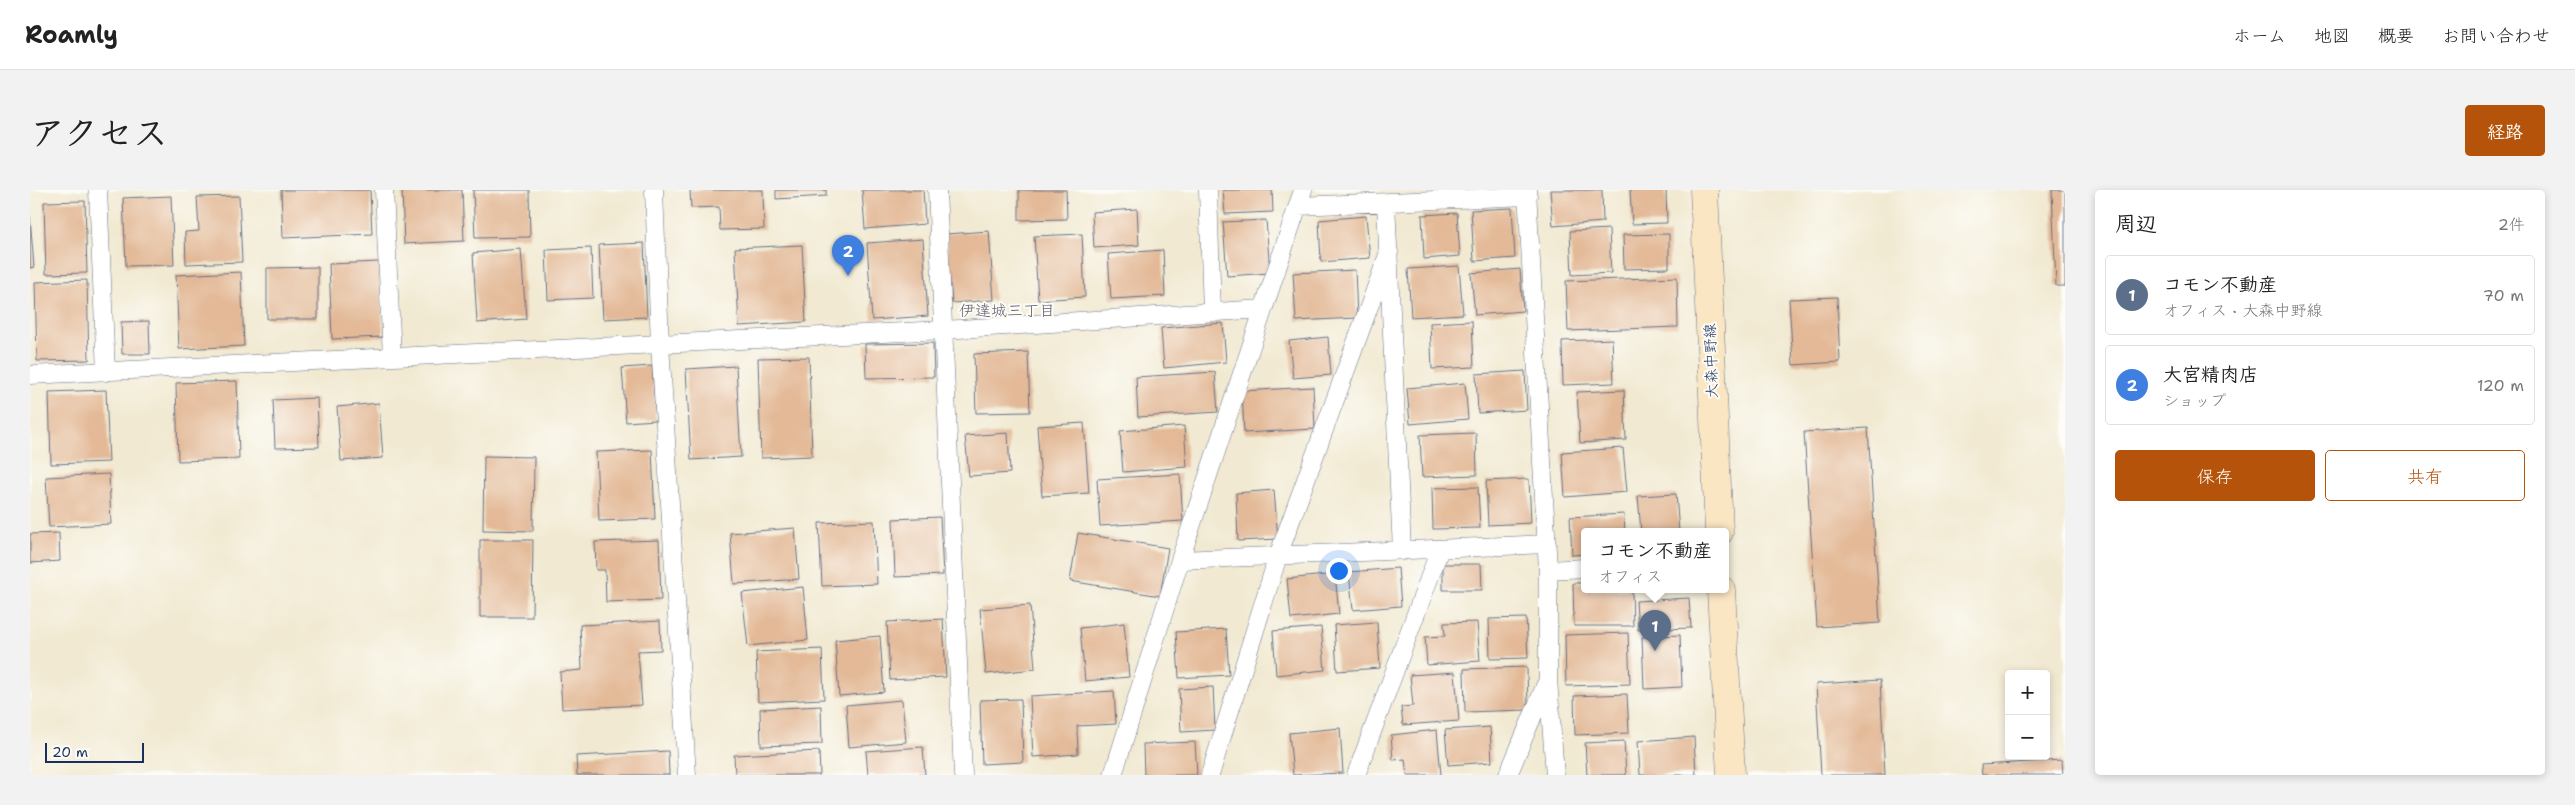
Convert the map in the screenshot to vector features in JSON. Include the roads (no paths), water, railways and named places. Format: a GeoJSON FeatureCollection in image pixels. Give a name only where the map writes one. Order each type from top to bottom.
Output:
{"type":"FeatureCollection","features":[{"type":"Feature","properties":{"kind":"main road","name":"大森中野線"},"geometry":{"type":"LineString","coordinates":[[1704,190],[1719,528]]}},
{"type":"Feature","properties":{"kind":"main road"},"geometry":{"type":"LineString","coordinates":[[1721,593],[1731,775]]}},
{"type":"Feature","properties":{"kind":"lane"},"geometry":{"type":"LineString","coordinates":[[98,190],[106,372]]}},
{"type":"Feature","properties":{"kind":"lane"},"geometry":{"type":"LineString","coordinates":[[384,190],[392,357]]}},
{"type":"Feature","properties":{"kind":"lane"},"geometry":{"type":"LineString","coordinates":[[654,190],[660,344],[687,775]]}},
{"type":"Feature","properties":{"kind":"lane"},"geometry":{"type":"LineString","coordinates":[[937,190],[963,775]]}},
{"type":"Feature","properties":{"kind":"lane"},"geometry":{"type":"LineString","coordinates":[[1208,190],[1212,312]]}},
{"type":"Feature","properties":{"kind":"lane"},"geometry":{"type":"LineString","coordinates":[[1113,775],[1180,560],[1262,309],[1301,198],[1386,203],[1528,193],[1547,544],[1548,679],[1554,775]]}},
{"type":"Feature","properties":{"kind":"lane"},"geometry":{"type":"LineString","coordinates":[[1386,203],[1402,551]]}},
{"type":"Feature","properties":{"kind":"lane"},"geometry":{"type":"LineString","coordinates":[[1210,775],[1278,556],[1389,252]]}},
{"type":"Feature","properties":{"kind":"lane"},"geometry":{"type":"LineString","coordinates":[[30,375],[944,330],[1262,309]]}},
{"type":"Feature","properties":{"kind":"lane"},"geometry":{"type":"LineString","coordinates":[[1180,560],[1547,544]]}},
{"type":"Feature","properties":{"kind":"lane"},"geometry":{"type":"LineString","coordinates":[[1356,775],[1440,549]]}},
{"type":"Feature","properties":{"kind":"lane"},"geometry":{"type":"LineString","coordinates":[[1548,570],[1581,568]]}},
{"type":"Feature","properties":{"kind":"lane"},"geometry":{"type":"LineString","coordinates":[[1508,775],[1548,679]]}},
{"type":"Feature","properties":{"kind":"place","name":"大宮精肉店"},"geometry":{"type":"Point","coordinates":[848,276]}},
{"type":"Feature","properties":{"kind":"place","name":"コモン不動産"},"geometry":{"type":"Point","coordinates":[1655,651]}},
{"type":"Feature","properties":{"kind":"district","name":"伊達城三丁目"},"geometry":{"type":"Point","coordinates":[1007,310]}}]}
